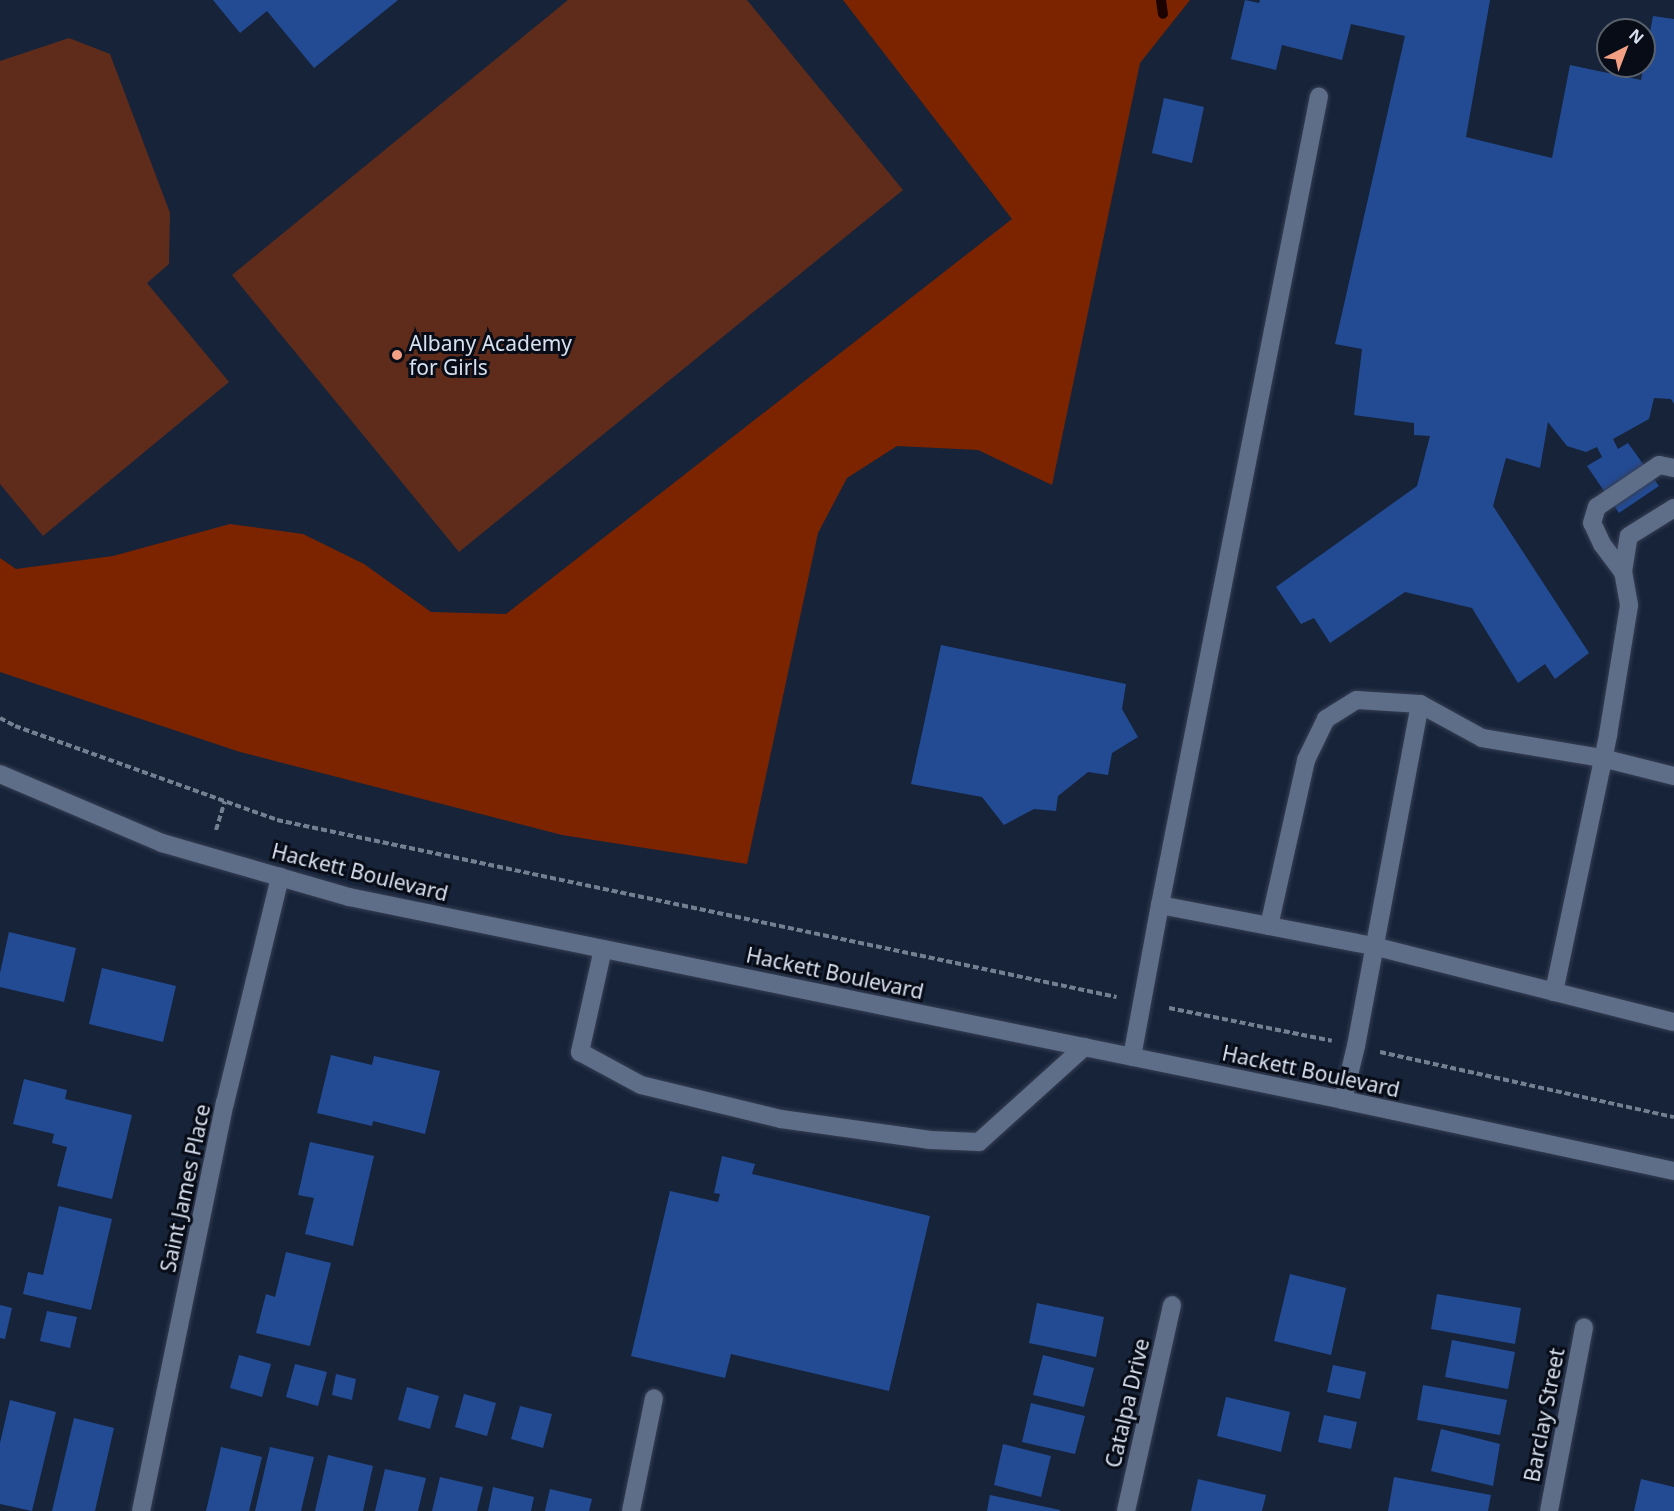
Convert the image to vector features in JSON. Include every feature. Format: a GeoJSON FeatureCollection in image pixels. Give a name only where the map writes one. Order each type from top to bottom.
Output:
{"type":"FeatureCollection","features":[{"type":"Feature","properties":{"kind":"street"},"geometry":{"type":"LineString","coordinates":[[1132,1057],[1319,96]]}},
{"type":"Feature","properties":{"kind":"street"},"geometry":{"type":"LineString","coordinates":[[1623,572],[1602,544],[1592,523],[1597,507],[1659,465],[1674,468]]}},
{"type":"Feature","properties":{"kind":"street"},"geometry":{"type":"LineString","coordinates":[[1554,992],[1608,735],[1629,605],[1623,572],[1629,536],[1674,508]]}},
{"type":"Feature","properties":{"kind":"street"},"geometry":{"type":"LineString","coordinates":[[1269,926],[1306,760],[1326,719],[1357,700],[1420,704],[1482,738],[1602,758],[1674,776]]}},
{"type":"Feature","properties":{"kind":"street"},"geometry":{"type":"LineString","coordinates":[[1342,1100],[1356,1046],[1420,704]]}},
{"type":"Feature","properties":{"kind":"street","name":"Hackett Boulevard"},"geometry":{"type":"LineString","coordinates":[[0,774],[162,843],[349,897],[1342,1100],[1674,1171]]}},
{"type":"Feature","properties":{"kind":"street","name":"Saint James Place"},"geometry":{"type":"LineString","coordinates":[[141,1511],[225,1103],[280,877]]}},
{"type":"Feature","properties":{"kind":"street"},"geometry":{"type":"LineString","coordinates":[[1160,905],[1373,946],[1674,1022]]}},
{"type":"Feature","properties":{"kind":"street"},"geometry":{"type":"LineString","coordinates":[[603,949],[580,1052],[640,1085],[780,1119],[931,1140],[979,1143],[1084,1047]]}},
{"type":"Feature","properties":{"kind":"street","name":"Catalpa Drive"},"geometry":{"type":"LineString","coordinates":[[1126,1511],[1172,1305]]}},
{"type":"Feature","properties":{"kind":"street","name":"Barclay Street"},"geometry":{"type":"LineString","coordinates":[[1549,1511],[1584,1327]]}},
{"type":"Feature","properties":{"kind":"street"},"geometry":{"type":"LineString","coordinates":[[631,1511],[654,1398]]}},
{"type":"Feature","properties":{"kind":"path"},"geometry":{"type":"LineString","coordinates":[[0,718],[15,726],[289,822],[1356,1046],[1674,1117]]}},
{"type":"Feature","properties":{"kind":"path"},"geometry":{"type":"LineString","coordinates":[[216,830],[225,801]]}},
{"type":"Feature","properties":{"kind":"shaded area"},"geometry":{"type":"Polygon","coordinates":[[[568,0],[747,0],[903,190],[459,552],[232,275],[568,0]]]}},
{"type":"Feature","properties":{"kind":"shaded area"},"geometry":{"type":"Polygon","coordinates":[[[843,0],[1190,0],[1140,63],[1052,485],[978,450],[897,446],[847,478],[818,533],[747,864],[562,835],[240,752],[0,672],[0,558],[16,569],[113,556],[230,524],[303,534],[364,564],[431,612],[506,614],[1012,219],[843,0]]]}},
{"type":"Feature","properties":{"kind":"shaded area"},"geometry":{"type":"Polygon","coordinates":[[[69,38],[110,54],[170,213],[169,264],[147,283],[229,382],[43,536],[0,484],[0,61],[69,38]]]}},
{"type":"Feature","properties":{"kind":"building"},"geometry":{"type":"Polygon","coordinates":[[[213,0],[398,0],[314,68],[267,11],[240,33],[213,0]]]}},
{"type":"Feature","properties":{"kind":"building"},"geometry":{"type":"Polygon","coordinates":[[[1245,0],[1259,3],[1260,0],[1490,0],[1466,137],[1552,158],[1570,65],[1596,70],[1596,78],[1641,80],[1641,78],[1656,78],[1656,18],[1653,18],[1653,16],[1674,19],[1674,404],[1671,399],[1654,398],[1649,419],[1613,439],[1618,449],[1628,443],[1659,486],[1619,513],[1587,466],[1602,457],[1597,447],[1586,452],[1567,446],[1548,422],[1540,468],[1506,458],[1493,506],[1589,653],[1555,679],[1545,664],[1518,683],[1472,608],[1405,592],[1330,643],[1314,618],[1301,624],[1276,587],[1417,486],[1430,436],[1414,435],[1414,423],[1354,415],[1362,349],[1335,344],[1405,36],[1351,24],[1342,60],[1282,45],[1276,70],[1231,59],[1245,0]]]}},
{"type":"Feature","properties":{"kind":"building"},"geometry":{"type":"Polygon","coordinates":[[[1164,98],[1204,107],[1192,163],[1152,153],[1164,98]]]}},
{"type":"Feature","properties":{"kind":"building"},"geometry":{"type":"Polygon","coordinates":[[[941,645],[1126,684],[1122,709],[1138,737],[1112,753],[1108,775],[1088,772],[1058,796],[1056,811],[1034,809],[1004,825],[982,797],[911,784],[941,645]]]}},
{"type":"Feature","properties":{"kind":"building"},"geometry":{"type":"Polygon","coordinates":[[[9,932],[76,948],[64,1002],[0,987],[0,973],[9,932]]]}},
{"type":"Feature","properties":{"kind":"building"},"geometry":{"type":"Polygon","coordinates":[[[102,968],[176,986],[163,1042],[89,1024],[102,968]]]}},
{"type":"Feature","properties":{"kind":"building"},"geometry":{"type":"Polygon","coordinates":[[[331,1055],[372,1065],[374,1056],[440,1071],[425,1134],[373,1121],[372,1126],[317,1113],[331,1055]]]}},
{"type":"Feature","properties":{"kind":"building"},"geometry":{"type":"Polygon","coordinates":[[[24,1079],[67,1090],[65,1099],[132,1115],[112,1199],[57,1186],[67,1147],[52,1143],[54,1134],[13,1124],[24,1079]]]}},
{"type":"Feature","properties":{"kind":"building"},"geometry":{"type":"Polygon","coordinates":[[[310,1142],[374,1156],[353,1246],[305,1234],[314,1198],[298,1195],[310,1142]]]}},
{"type":"Feature","properties":{"kind":"building"},"geometry":{"type":"Polygon","coordinates":[[[722,1156],[755,1164],[752,1174],[930,1216],[889,1391],[731,1354],[725,1378],[631,1356],[670,1191],[718,1202],[720,1194],[714,1193],[722,1156]]]}},
{"type":"Feature","properties":{"kind":"building"},"geometry":{"type":"Polygon","coordinates":[[[59,1206],[112,1219],[91,1310],[23,1294],[28,1272],[43,1275],[59,1206]]]}},
{"type":"Feature","properties":{"kind":"building"},"geometry":{"type":"Polygon","coordinates":[[[286,1252],[331,1263],[310,1346],[256,1333],[266,1294],[275,1297],[286,1252]]]}},
{"type":"Feature","properties":{"kind":"building"},"geometry":{"type":"Polygon","coordinates":[[[1290,1274],[1346,1288],[1331,1355],[1274,1341],[1290,1274]]]}},
{"type":"Feature","properties":{"kind":"building"},"geometry":{"type":"Polygon","coordinates":[[[1437,1294],[1521,1308],[1515,1344],[1431,1329],[1437,1294]]]}},
{"type":"Feature","properties":{"kind":"building"},"geometry":{"type":"Polygon","coordinates":[[[1037,1303],[1104,1317],[1096,1357],[1029,1343],[1037,1303]]]}},
{"type":"Feature","properties":{"kind":"building"},"geometry":{"type":"Polygon","coordinates":[[[0,1305],[12,1308],[5,1339],[0,1338],[0,1305]]]}},
{"type":"Feature","properties":{"kind":"building"},"geometry":{"type":"Polygon","coordinates":[[[47,1311],[77,1317],[70,1348],[40,1341],[47,1311]]]}},
{"type":"Feature","properties":{"kind":"building"},"geometry":{"type":"Polygon","coordinates":[[[1452,1340],[1515,1352],[1508,1389],[1445,1377],[1452,1340]]]}},
{"type":"Feature","properties":{"kind":"building"},"geometry":{"type":"Polygon","coordinates":[[[239,1355],[271,1364],[262,1397],[230,1388],[239,1355]]]}},
{"type":"Feature","properties":{"kind":"building"},"geometry":{"type":"Polygon","coordinates":[[[1043,1355],[1094,1368],[1084,1407],[1033,1395],[1043,1355]]]}},
{"type":"Feature","properties":{"kind":"building"},"geometry":{"type":"Polygon","coordinates":[[[295,1364],[327,1372],[318,1406],[286,1397],[295,1364]]]}},
{"type":"Feature","properties":{"kind":"building"},"geometry":{"type":"Polygon","coordinates":[[[1333,1365],[1366,1372],[1360,1399],[1327,1392],[1333,1365]]]}},
{"type":"Feature","properties":{"kind":"building"},"geometry":{"type":"Polygon","coordinates":[[[336,1374],[356,1379],[352,1400],[332,1395],[336,1374]]]}},
{"type":"Feature","properties":{"kind":"building"},"geometry":{"type":"Polygon","coordinates":[[[1423,1385],[1507,1400],[1500,1435],[1417,1420],[1423,1385]]]}},
{"type":"Feature","properties":{"kind":"building"},"geometry":{"type":"Polygon","coordinates":[[[407,1387],[439,1396],[430,1429],[398,1420],[407,1387]]]}},
{"type":"Feature","properties":{"kind":"building"},"geometry":{"type":"Polygon","coordinates":[[[464,1394],[496,1403],[487,1436],[455,1427],[464,1394]]]}},
{"type":"Feature","properties":{"kind":"building"},"geometry":{"type":"Polygon","coordinates":[[[1226,1397],[1290,1412],[1281,1452],[1217,1436],[1226,1397]]]}},
{"type":"Feature","properties":{"kind":"building"},"geometry":{"type":"Polygon","coordinates":[[[10,1400],[56,1412],[32,1511],[0,1504],[0,1443],[10,1400]]]}},
{"type":"Feature","properties":{"kind":"building"},"geometry":{"type":"Polygon","coordinates":[[[1031,1403],[1085,1416],[1075,1454],[1022,1442],[1031,1403]]]}},
{"type":"Feature","properties":{"kind":"building"},"geometry":{"type":"Polygon","coordinates":[[[520,1406],[552,1414],[543,1448],[511,1439],[520,1406]]]}},
{"type":"Feature","properties":{"kind":"building"},"geometry":{"type":"Polygon","coordinates":[[[1324,1415],[1357,1422],[1351,1449],[1318,1442],[1324,1415]]]}},
{"type":"Feature","properties":{"kind":"building"},"geometry":{"type":"Polygon","coordinates":[[[74,1418],[114,1428],[95,1511],[52,1511],[74,1418]]]}},
{"type":"Feature","properties":{"kind":"building"},"geometry":{"type":"Polygon","coordinates":[[[1441,1429],[1500,1444],[1493,1486],[1431,1471],[1441,1429]]]}},
{"type":"Feature","properties":{"kind":"building"},"geometry":{"type":"Polygon","coordinates":[[[1003,1444],[1051,1456],[1041,1497],[994,1485],[1003,1444]]]}},
{"type":"Feature","properties":{"kind":"building"},"geometry":{"type":"Polygon","coordinates":[[[221,1447],[262,1457],[249,1511],[206,1511],[221,1447]]]}},
{"type":"Feature","properties":{"kind":"building"},"geometry":{"type":"Polygon","coordinates":[[[270,1447],[314,1457],[301,1511],[255,1511],[270,1447]]]}},
{"type":"Feature","properties":{"kind":"building"},"geometry":{"type":"Polygon","coordinates":[[[328,1455],[373,1466],[363,1511],[315,1511],[328,1455]]]}},
{"type":"Feature","properties":{"kind":"building"},"geometry":{"type":"Polygon","coordinates":[[[385,1469],[426,1478],[418,1511],[375,1511],[385,1469]]]}},
{"type":"Feature","properties":{"kind":"building"},"geometry":{"type":"Polygon","coordinates":[[[440,1477],[483,1487],[477,1511],[432,1511],[440,1477]]]}},
{"type":"Feature","properties":{"kind":"building"},"geometry":{"type":"Polygon","coordinates":[[[1394,1477],[1491,1495],[1488,1511],[1388,1511],[1394,1477]]]}},
{"type":"Feature","properties":{"kind":"building"},"geometry":{"type":"Polygon","coordinates":[[[1198,1479],[1266,1495],[1262,1511],[1191,1511],[1198,1479]]]}},
{"type":"Feature","properties":{"kind":"building"},"geometry":{"type":"Polygon","coordinates":[[[1641,1479],[1674,1487],[1674,1511],[1634,1511],[1641,1479]]]}},
{"type":"Feature","properties":{"kind":"building"},"geometry":{"type":"Polygon","coordinates":[[[493,1487],[534,1497],[531,1511],[488,1511],[493,1487]]]}},
{"type":"Feature","properties":{"kind":"building"},"geometry":{"type":"Polygon","coordinates":[[[550,1489],[592,1499],[589,1511],[545,1511],[550,1489]]]}},
{"type":"Feature","properties":{"kind":"building"},"geometry":{"type":"Polygon","coordinates":[[[990,1495],[1060,1510],[1060,1511],[987,1511],[990,1495]]]}},
{"type":"Feature","properties":{"kind":"waterway"},"geometry":{"type":"LineString","coordinates":[[1161,0],[1163,14]]}},
{"type":"Feature","properties":{"kind":"place","name":"Albany Academy for Girls"},"geometry":{"type":"Point","coordinates":[397,355]}}]}
